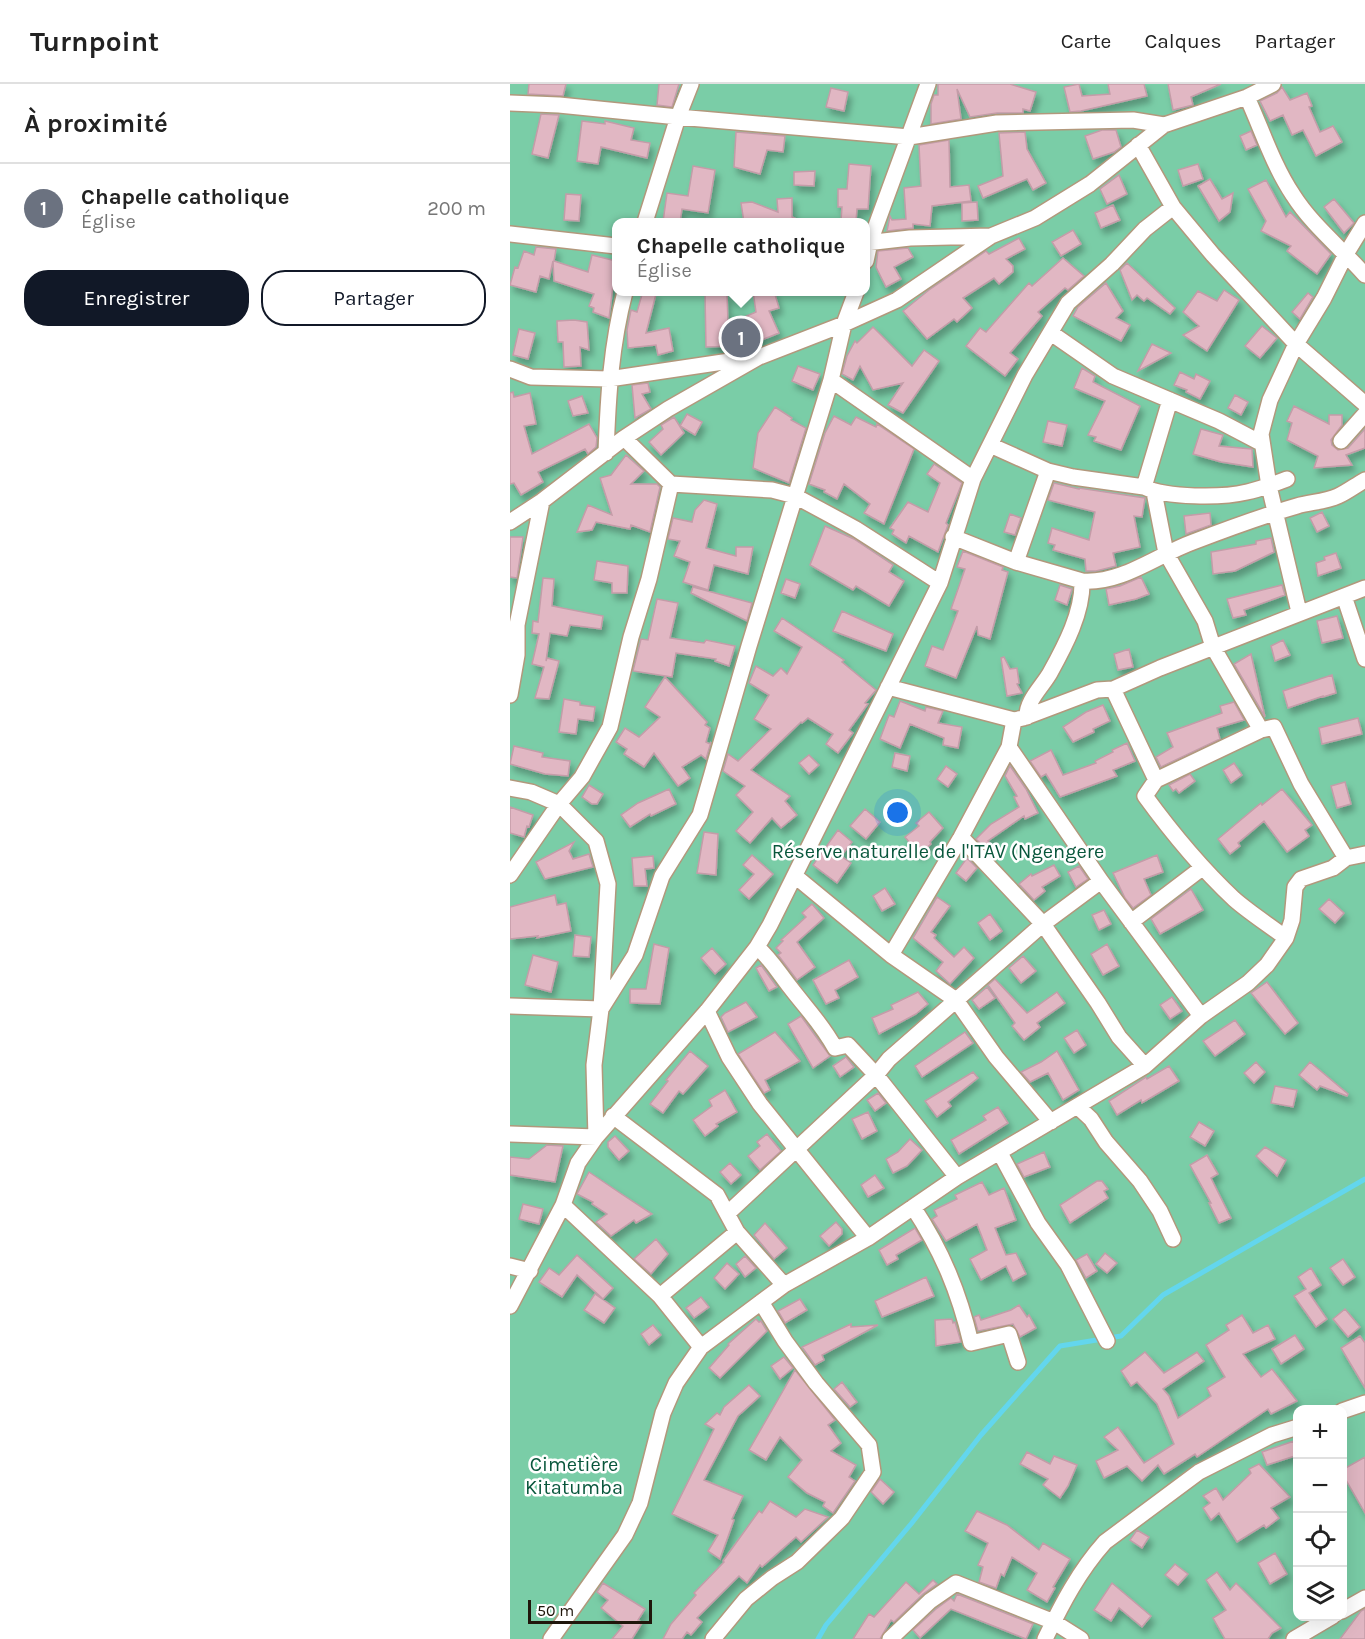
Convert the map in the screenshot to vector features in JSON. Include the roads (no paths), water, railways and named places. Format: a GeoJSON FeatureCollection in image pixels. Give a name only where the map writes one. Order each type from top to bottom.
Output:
{"type":"FeatureCollection","features":[{"type":"Feature","properties":{"kind":"street"},"geometry":{"type":"LineString","coordinates":[[646,218],[678,117],[691,84]]}},
{"type":"Feature","properties":{"kind":"street"},"geometry":{"type":"LineString","coordinates":[[870,238],[928,84]]}},
{"type":"Feature","properties":{"kind":"street"},"geometry":{"type":"LineString","coordinates":[[1235,84],[1293,195],[1307,214],[1365,275]]}},
{"type":"Feature","properties":{"kind":"street"},"geometry":{"type":"LineString","coordinates":[[510,522],[542,501],[624,438],[668,409],[759,357],[844,324],[897,300],[991,236],[1044,212],[1090,184],[1164,125],[1242,98],[1273,84]]}},
{"type":"Feature","properties":{"kind":"street"},"geometry":{"type":"LineString","coordinates":[[510,102],[909,137],[997,123],[1133,120],[1164,125]]}},
{"type":"Feature","properties":{"kind":"street"},"geometry":{"type":"LineString","coordinates":[[1138,145],[1173,207],[1213,255],[1296,344],[1365,404]]}},
{"type":"Feature","properties":{"kind":"street"},"geometry":{"type":"LineString","coordinates":[[510,1306],[563,1205],[578,1163],[613,1116],[706,1011],[757,947],[795,876],[867,726],[940,583],[973,479],[1025,375],[1068,303],[1112,264],[1145,229],[1173,207]]}},
{"type":"Feature","properties":{"kind":"street"},"geometry":{"type":"LineString","coordinates":[[1299,612],[1269,486],[1261,434],[1270,400],[1296,344],[1365,223]]}},
{"type":"Feature","properties":{"kind":"street"},"geometry":{"type":"LineString","coordinates":[[510,234],[612,246]]}},
{"type":"Feature","properties":{"kind":"street"},"geometry":{"type":"LineString","coordinates":[[870,243],[910,238],[991,236]]}},
{"type":"Feature","properties":{"kind":"street"},"geometry":{"type":"LineString","coordinates":[[606,453],[609,379],[624,296]]}},
{"type":"Feature","properties":{"kind":"street"},"geometry":{"type":"LineString","coordinates":[[601,1009],[635,955],[662,876],[700,814],[854,296]]}},
{"type":"Feature","properties":{"kind":"street"},"geometry":{"type":"LineString","coordinates":[[1051,333],[1113,376],[1219,421],[1261,443]]}},
{"type":"Feature","properties":{"kind":"street"},"geometry":{"type":"LineString","coordinates":[[510,369],[531,377],[609,379],[759,357]]}},
{"type":"Feature","properties":{"kind":"street"},"geometry":{"type":"LineString","coordinates":[[831,380],[973,479]]}},
{"type":"Feature","properties":{"kind":"street"},"geometry":{"type":"LineString","coordinates":[[1170,400],[1149,490],[1166,553],[1205,621],[1213,647],[1261,730]]}},
{"type":"Feature","properties":{"kind":"street"},"geometry":{"type":"LineString","coordinates":[[1341,441],[1365,414]]}},
{"type":"Feature","properties":{"kind":"street"},"geometry":{"type":"LineString","coordinates":[[624,438],[671,484],[772,490],[795,496],[856,529],[940,583]]}},
{"type":"Feature","properties":{"kind":"street"},"geometry":{"type":"LineString","coordinates":[[990,445],[1048,471],[1195,496],[1246,493],[1287,479]]}},
{"type":"Feature","properties":{"kind":"street"},"geometry":{"type":"LineString","coordinates":[[1016,562],[1048,471]]}},
{"type":"Feature","properties":{"kind":"street"},"geometry":{"type":"LineString","coordinates":[[953,537],[1016,562],[1092,582],[1118,576],[1166,553],[1298,505],[1337,497],[1365,480]]}},
{"type":"Feature","properties":{"kind":"street"},"geometry":{"type":"LineString","coordinates":[[510,875],[559,804],[582,777],[610,727],[671,484]]}},
{"type":"Feature","properties":{"kind":"street"},"geometry":{"type":"LineString","coordinates":[[510,695],[518,655],[517,626],[542,501]]}},
{"type":"Feature","properties":{"kind":"street"},"geometry":{"type":"LineString","coordinates":[[891,955],[961,837],[1009,747],[1021,718],[1065,643],[1082,598],[1082,581]]}},
{"type":"Feature","properties":{"kind":"street"},"geometry":{"type":"LineString","coordinates":[[888,687],[1021,718],[1097,690],[1113,689],[1299,612],[1365,588]]}},
{"type":"Feature","properties":{"kind":"street"},"geometry":{"type":"LineString","coordinates":[[1344,596],[1365,658]]}},
{"type":"Feature","properties":{"kind":"street"},"geometry":{"type":"LineString","coordinates":[[1113,689],[1156,780]]}},
{"type":"Feature","properties":{"kind":"street"},"geometry":{"type":"LineString","coordinates":[[1286,938],[1236,900],[1182,846],[1145,796],[1156,780],[1261,730],[1274,727],[1301,784],[1346,858]]}},
{"type":"Feature","properties":{"kind":"street"},"geometry":{"type":"LineString","coordinates":[[1009,747],[1101,881],[1201,1016]]}},
{"type":"Feature","properties":{"kind":"street"},"geometry":{"type":"LineString","coordinates":[[510,788],[531,792],[559,804],[596,841],[608,884],[601,1009],[594,1065],[596,1137]]}},
{"type":"Feature","properties":{"kind":"street"},"geometry":{"type":"LineString","coordinates":[[961,837],[1043,924],[1119,1037],[1145,1066]]}},
{"type":"Feature","properties":{"kind":"street"},"geometry":{"type":"LineString","coordinates":[[551,1639],[625,1535],[640,1503],[663,1413],[676,1383],[701,1347],[784,1285],[868,1238],[957,1178],[1145,1066],[1201,1016],[1248,983],[1267,965],[1286,938],[1292,920],[1295,887],[1301,879],[1334,868],[1346,858],[1365,854]]}},
{"type":"Feature","properties":{"kind":"street"},"geometry":{"type":"LineString","coordinates":[[1131,922],[1202,868]]}},
{"type":"Feature","properties":{"kind":"street"},"geometry":{"type":"LineString","coordinates":[[795,876],[891,955],[956,1000],[996,1057],[1051,1122]]}},
{"type":"Feature","properties":{"kind":"street"},"geometry":{"type":"LineString","coordinates":[[728,1213],[876,1075],[889,1059],[1043,924],[1101,881]]}},
{"type":"Feature","properties":{"kind":"street"},"geometry":{"type":"LineString","coordinates":[[757,947],[768,956],[820,1022],[835,1048],[848,1045],[876,1075],[957,1178]]}},
{"type":"Feature","properties":{"kind":"street"},"geometry":{"type":"LineString","coordinates":[[510,1006],[601,1009]]}},
{"type":"Feature","properties":{"kind":"street"},"geometry":{"type":"LineString","coordinates":[[706,1011],[729,1057],[760,1104],[868,1238]]}},
{"type":"Feature","properties":{"kind":"street"},"geometry":{"type":"LineString","coordinates":[[1077,1107],[1090,1119],[1106,1142],[1140,1181],[1160,1211],[1173,1239]]}},
{"type":"Feature","properties":{"kind":"street"},"geometry":{"type":"LineString","coordinates":[[613,1116],[717,1195],[737,1232],[784,1285]]}},
{"type":"Feature","properties":{"kind":"street"},"geometry":{"type":"LineString","coordinates":[[510,1134],[596,1137]]}},
{"type":"Feature","properties":{"kind":"street"},"geometry":{"type":"LineString","coordinates":[[1000,1153],[1038,1223],[1068,1265],[1107,1341]]}},
{"type":"Feature","properties":{"kind":"street"},"geometry":{"type":"LineString","coordinates":[[563,1205],[660,1296],[701,1347]]}},
{"type":"Feature","properties":{"kind":"street"},"geometry":{"type":"LineString","coordinates":[[913,1207],[948,1269],[963,1311],[971,1343],[1009,1334],[1018,1362]]}},
{"type":"Feature","properties":{"kind":"street"},"geometry":{"type":"LineString","coordinates":[[660,1296],[737,1232]]}},
{"type":"Feature","properties":{"kind":"street"},"geometry":{"type":"LineString","coordinates":[[510,1266],[530,1271]]}},
{"type":"Feature","properties":{"kind":"street"},"geometry":{"type":"LineString","coordinates":[[713,1639],[746,1599],[796,1562],[842,1518],[873,1472],[869,1445],[816,1383],[785,1341],[761,1302]]}},
{"type":"Feature","properties":{"kind":"street"},"geometry":{"type":"LineString","coordinates":[[1347,1409],[1365,1403]]}},
{"type":"Feature","properties":{"kind":"street"},"geometry":{"type":"LineString","coordinates":[[1046,1639],[1066,1596],[1093,1556],[1106,1542],[1198,1472],[1272,1435],[1293,1429]]}},
{"type":"Feature","properties":{"kind":"street"},"geometry":{"type":"LineString","coordinates":[[891,1639],[930,1600],[956,1583],[1053,1622],[1081,1639]]}},
{"type":"Feature","properties":{"kind":"street"},"geometry":{"type":"LineString","coordinates":[[1347,1608],[1365,1598]]}},
{"type":"Feature","properties":{"kind":"street"},"geometry":{"type":"LineString","coordinates":[[1294,1639],[1326,1621]]}},
{"type":"Feature","properties":{"kind":"waterway"},"geometry":{"type":"LineString","coordinates":[[818,1639],[826,1625],[911,1524],[981,1435],[1060,1346],[1121,1336],[1163,1295],[1365,1179]]}},
{"type":"Feature","properties":{"kind":"place","name":"Chapelle catholique"},"geometry":{"type":"Point","coordinates":[741,338]}},
{"type":"Feature","properties":{"kind":"park label","name":"Réserve naturelle de l'ITAV (Ngengere"},"geometry":{"type":"Point","coordinates":[938,851]}},
{"type":"Feature","properties":{"kind":"park label","name":"Cimetière Kitatumba"},"geometry":{"type":"Point","coordinates":[574,1476]}}]}
